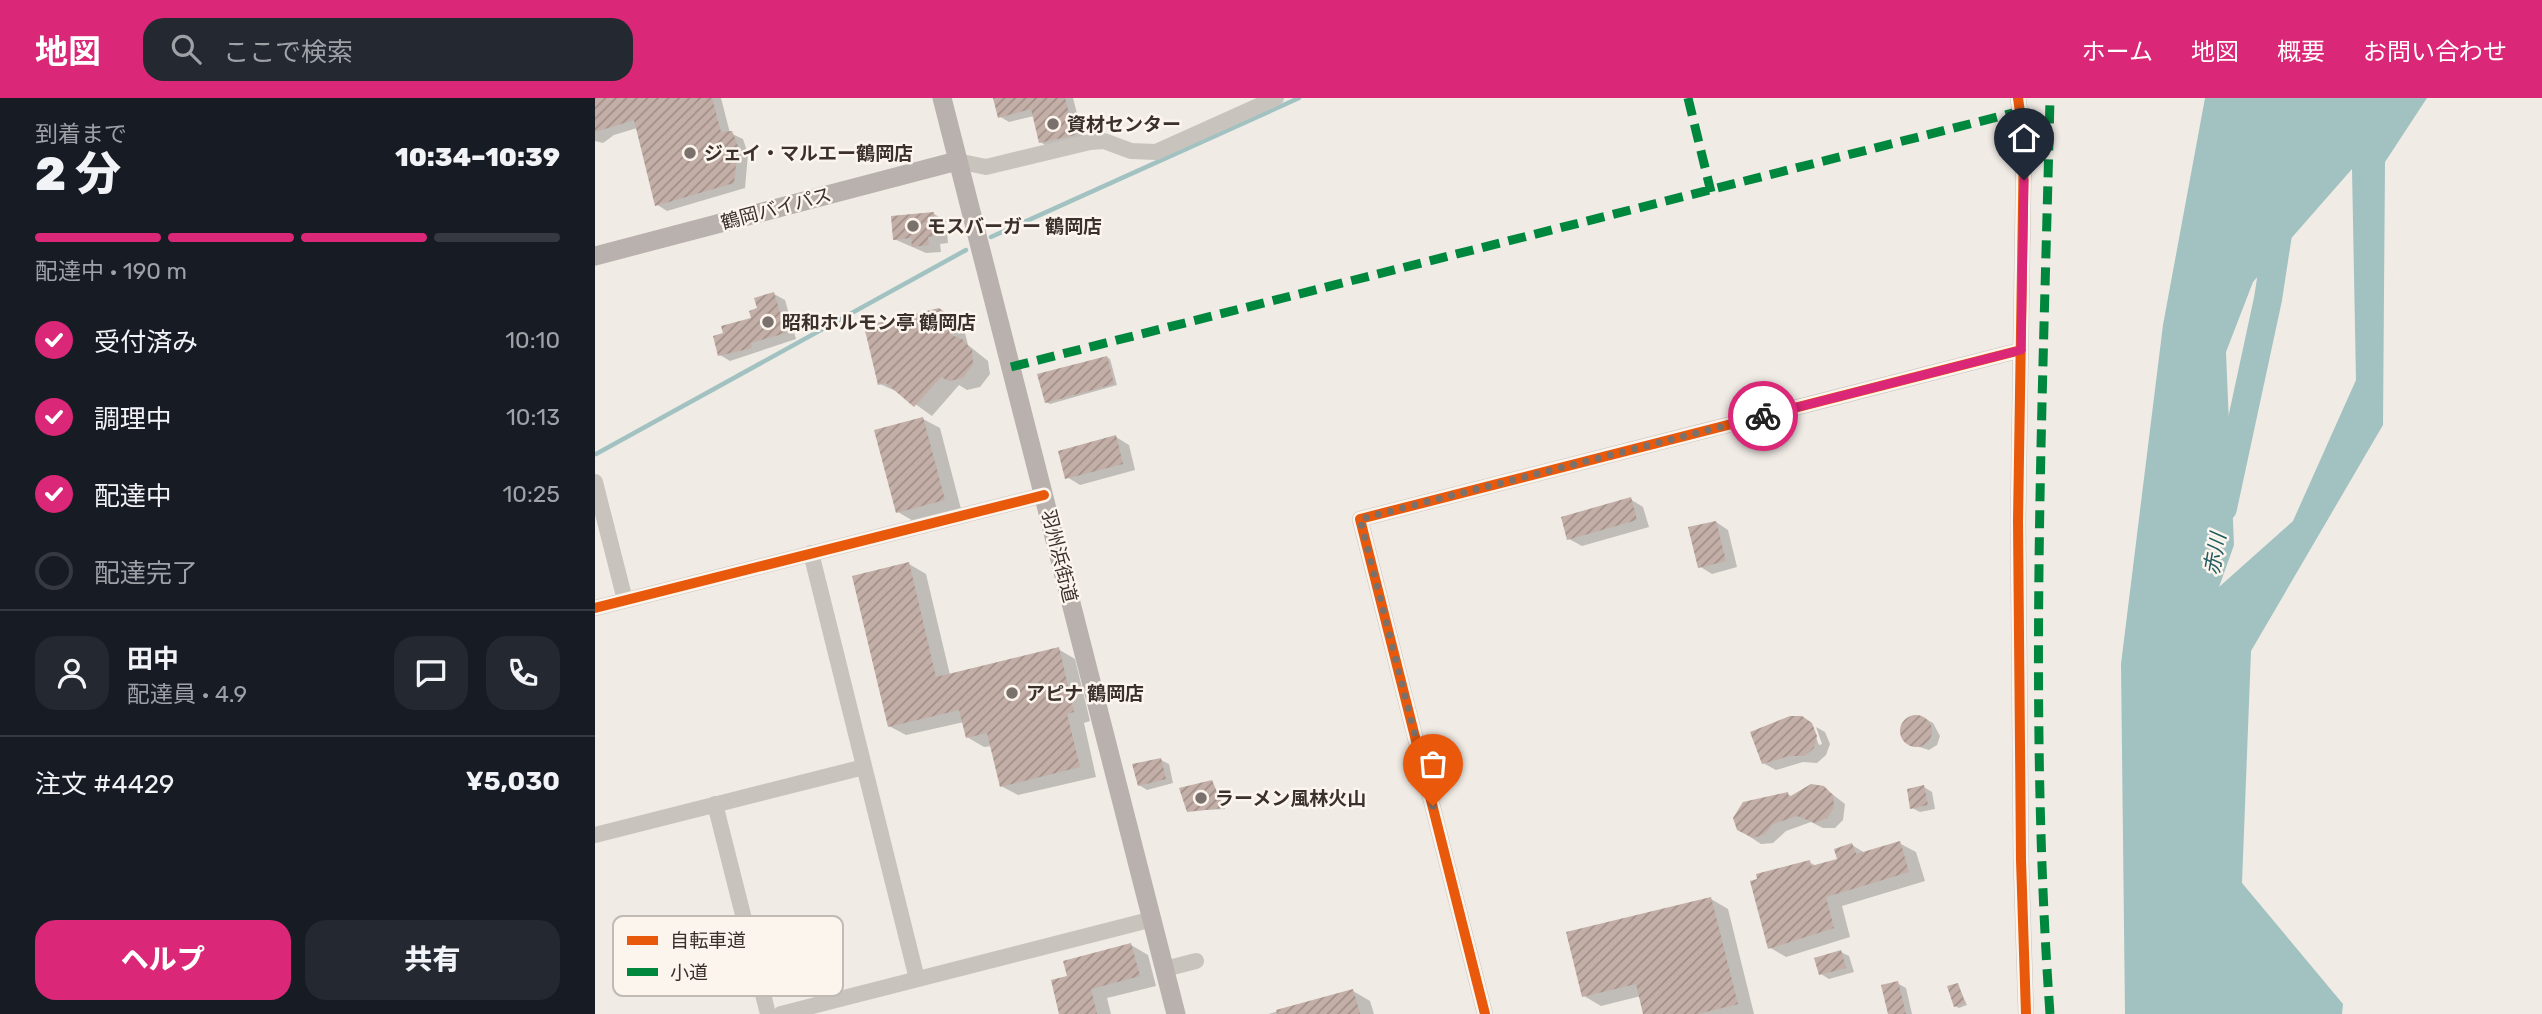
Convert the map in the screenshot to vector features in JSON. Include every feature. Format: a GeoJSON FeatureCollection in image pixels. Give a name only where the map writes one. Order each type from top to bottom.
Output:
{"type":"FeatureCollection","features":[{"type":"Feature","properties":{"kind":"main road","name":"羽州浜街道"},"geometry":{"type":"LineString","coordinates":[[942,98],[1176,1014]]}},
{"type":"Feature","properties":{"kind":"main road","name":"鶴岡バイパス"},"geometry":{"type":"LineString","coordinates":[[595,256],[957,161]]}},
{"type":"Feature","properties":{"kind":"street"},"geometry":{"type":"LineString","coordinates":[[957,161],[986,167],[1104,141],[1131,151],[1156,152],[1276,98]]}},
{"type":"Feature","properties":{"kind":"street"},"geometry":{"type":"LineString","coordinates":[[2018,98],[2024,139],[2019,678],[2026,1014]]}},
{"type":"Feature","properties":{"kind":"street"},"geometry":{"type":"LineString","coordinates":[[1485,1014],[1360,519],[2021,350]]}},
{"type":"Feature","properties":{"kind":"street"},"geometry":{"type":"LineString","coordinates":[[595,482],[625,600]]}},
{"type":"Feature","properties":{"kind":"street"},"geometry":{"type":"LineString","coordinates":[[595,608],[1044,495]]}},
{"type":"Feature","properties":{"kind":"street"},"geometry":{"type":"LineString","coordinates":[[811,553],[918,979]]}},
{"type":"Feature","properties":{"kind":"street"},"geometry":{"type":"LineString","coordinates":[[595,835],[864,767]]}},
{"type":"Feature","properties":{"kind":"street"},"geometry":{"type":"LineString","coordinates":[[715,804],[743,916]]}},
{"type":"Feature","properties":{"kind":"street"},"geometry":{"type":"LineString","coordinates":[[781,1014],[1153,919]]}},
{"type":"Feature","properties":{"kind":"street"},"geometry":{"type":"LineString","coordinates":[[1165,969],[1196,961]]}},
{"type":"Feature","properties":{"kind":"street"},"geometry":{"type":"LineString","coordinates":[[763,996],[768,1014]]}},
{"type":"Feature","properties":{"kind":"water"},"geometry":{"type":"Polygon","coordinates":[[[2205,98],[2427,98],[2385,162],[2383,425],[2251,651],[2242,883],[2343,1004],[2342,1014],[2125,1014],[2121,664],[2163,325],[2205,98]],[[2352,169],[2253,282],[2226,352],[2234,545],[2219,587],[2293,521],[2356,380],[2352,169]]]}},
{"type":"Feature","properties":{"kind":"building","name":"ジェイ・マルエー鶴岡店"},"geometry":{"type":"Polygon","coordinates":[[[595,98],[712,98],[721,132],[732,131],[738,146],[734,183],[655,206],[634,120],[595,132],[595,98]]]}},
{"type":"Feature","properties":{"kind":"building","name":"資材センター"},"geometry":{"type":"Polygon","coordinates":[[[993,98],[1065,98],[1075,135],[1039,143],[1031,109],[998,118],[993,98]]]}},
{"type":"Feature","properties":{"kind":"building","name":"モスバーガー 鶴岡店"},"geometry":{"type":"Polygon","coordinates":[[[934,212],[936,236],[928,237],[929,245],[912,247],[911,238],[893,240],[891,216],[934,212]]]}},
{"type":"Feature","properties":{"kind":"building"},"geometry":{"type":"Polygon","coordinates":[[[774,292],[786,333],[751,343],[752,348],[718,356],[713,336],[723,333],[721,326],[751,318],[749,311],[757,308],[754,298],[774,292]]]}},
{"type":"Feature","properties":{"kind":"building"},"geometry":{"type":"Polygon","coordinates":[[[939,308],[946,313],[951,335],[962,339],[972,350],[973,364],[963,378],[949,381],[941,377],[914,407],[886,383],[878,385],[864,326],[939,308]]]}},
{"type":"Feature","properties":{"kind":"building"},"geometry":{"type":"Polygon","coordinates":[[[1107,356],[1114,384],[1045,403],[1037,374],[1107,356]]]}},
{"type":"Feature","properties":{"kind":"building"},"geometry":{"type":"Polygon","coordinates":[[[923,417],[945,500],[896,513],[874,430],[923,417]]]}},
{"type":"Feature","properties":{"kind":"building"},"geometry":{"type":"Polygon","coordinates":[[[1116,435],[1123,464],[1065,479],[1058,451],[1116,435]]]}},
{"type":"Feature","properties":{"kind":"building"},"geometry":{"type":"Polygon","coordinates":[[[1631,497],[1637,520],[1567,540],[1561,517],[1631,497]]]}},
{"type":"Feature","properties":{"kind":"building"},"geometry":{"type":"Polygon","coordinates":[[[1716,521],[1726,561],[1698,568],[1688,527],[1716,521]]]}},
{"type":"Feature","properties":{"kind":"building"},"geometry":{"type":"Polygon","coordinates":[[[909,562],[936,677],[1059,647],[1074,712],[1067,714],[1080,767],[1000,787],[987,733],[966,738],[959,710],[888,727],[852,576],[909,562]]]}},
{"type":"Feature","properties":{"kind":"building"},"geometry":{"type":"Polygon","coordinates":[[[1916,715],[1927,720],[1932,731],[1927,742],[1916,747],[1905,742],[1900,731],[1905,720],[1916,715]]]}},
{"type":"Feature","properties":{"kind":"building"},"geometry":{"type":"Polygon","coordinates":[[[1790,716],[1802,716],[1812,723],[1817,736],[1814,748],[1804,756],[1789,756],[1762,764],[1750,732],[1790,716]]]}},
{"type":"Feature","properties":{"kind":"building"},"geometry":{"type":"Polygon","coordinates":[[[1161,758],[1166,779],[1138,786],[1132,764],[1161,758]]]}},
{"type":"Feature","properties":{"kind":"building","name":"ラーメン風林火山"},"geometry":{"type":"Polygon","coordinates":[[[1212,780],[1223,808],[1187,812],[1179,788],[1212,780]]]}},
{"type":"Feature","properties":{"kind":"building"},"geometry":{"type":"Polygon","coordinates":[[[1811,784],[1824,786],[1833,795],[1834,808],[1827,818],[1815,823],[1797,816],[1773,824],[1765,834],[1753,838],[1737,830],[1733,818],[1743,802],[1788,792],[1789,797],[1811,784]]]}},
{"type":"Feature","properties":{"kind":"building"},"geometry":{"type":"Polygon","coordinates":[[[1924,785],[1928,805],[1910,809],[1907,789],[1924,785]]]}},
{"type":"Feature","properties":{"kind":"building"},"geometry":{"type":"Polygon","coordinates":[[[1900,841],[1909,872],[1826,897],[1834,928],[1768,949],[1750,881],[1757,879],[1756,874],[1810,860],[1811,866],[1837,859],[1834,849],[1852,843],[1856,854],[1900,841]]]}},
{"type":"Feature","properties":{"kind":"building"},"geometry":{"type":"Polygon","coordinates":[[[1711,897],[1738,1004],[1698,1014],[1643,1014],[1636,984],[1582,997],[1566,932],[1711,897]]]}},
{"type":"Feature","properties":{"kind":"building"},"geometry":{"type":"Polygon","coordinates":[[[1131,943],[1140,976],[1091,989],[1097,1014],[1059,1014],[1051,980],[1067,976],[1063,961],[1131,943]]]}},
{"type":"Feature","properties":{"kind":"building"},"geometry":{"type":"Polygon","coordinates":[[[1841,950],[1846,968],[1819,975],[1814,958],[1841,950]]]}},
{"type":"Feature","properties":{"kind":"building"},"geometry":{"type":"Polygon","coordinates":[[[1898,981],[1906,1014],[1888,1014],[1881,985],[1898,981]]]}},
{"type":"Feature","properties":{"kind":"building"},"geometry":{"type":"Polygon","coordinates":[[[1958,983],[1965,1003],[1954,1007],[1947,986],[1958,983]]]}},
{"type":"Feature","properties":{"kind":"building"},"geometry":{"type":"Polygon","coordinates":[[[1353,989],[1360,1014],[1277,1014],[1276,1010],[1353,989]]]}},
{"type":"Feature","properties":{"kind":"waterway"},"geometry":{"type":"LineString","coordinates":[[991,237],[1299,98]]}},
{"type":"Feature","properties":{"kind":"waterway","name":"赤川"},"geometry":{"type":"LineString","coordinates":[[2223,508],[2268,299],[2280,221]]}},
{"type":"Feature","properties":{"kind":"waterway"},"geometry":{"type":"LineString","coordinates":[[596,454],[966,250]]}},
{"type":"Feature","properties":{"kind":"marked path"},"geometry":{"type":"LineString","coordinates":[[1688,98],[1711,192]]}},
{"type":"Feature","properties":{"kind":"marked path"},"geometry":{"type":"LineString","coordinates":[[2050,98],[2038,671],[2043,900],[2050,1014]]}},
{"type":"Feature","properties":{"kind":"marked path"},"geometry":{"type":"LineString","coordinates":[[1011,367],[2021,111]]}},
{"type":"Feature","properties":{"kind":"cycle path"},"geometry":{"type":"LineString","coordinates":[[2018,98],[2024,140],[2018,521],[2021,860],[2026,1014]]}},
{"type":"Feature","properties":{"kind":"cycle path"},"geometry":{"type":"LineString","coordinates":[[1485,1014],[1360,519],[2021,350]]}},
{"type":"Feature","properties":{"kind":"cycle path"},"geometry":{"type":"LineString","coordinates":[[595,608],[1044,495]]}},
{"type":"Feature","properties":{"kind":"way so far"},"geometry":{"type":"LineString","coordinates":[[1433,806],[1360,519],[1763,416]]}},
{"type":"Feature","properties":{"kind":"place","name":"資材センター"},"geometry":{"type":"Point","coordinates":[1053,124]}},
{"type":"Feature","properties":{"kind":"place","name":"ジェイ・マルエー鶴岡店"},"geometry":{"type":"Point","coordinates":[690,153]}},
{"type":"Feature","properties":{"kind":"place","name":"モスバーガー 鶴岡店"},"geometry":{"type":"Point","coordinates":[913,226]}},
{"type":"Feature","properties":{"kind":"place","name":"昭和ホルモン亭 鶴岡店"},"geometry":{"type":"Point","coordinates":[768,322]}},
{"type":"Feature","properties":{"kind":"place","name":"アピナ 鶴岡店"},"geometry":{"type":"Point","coordinates":[1012,693]}},
{"type":"Feature","properties":{"kind":"place","name":"ラーメン風林火山"},"geometry":{"type":"Point","coordinates":[1201,798]}},
{"type":"Feature","properties":{"kind":"route"},"geometry":{"type":"LineString","coordinates":[[1763,416],[2021,350],[2024,180]]}}]}
